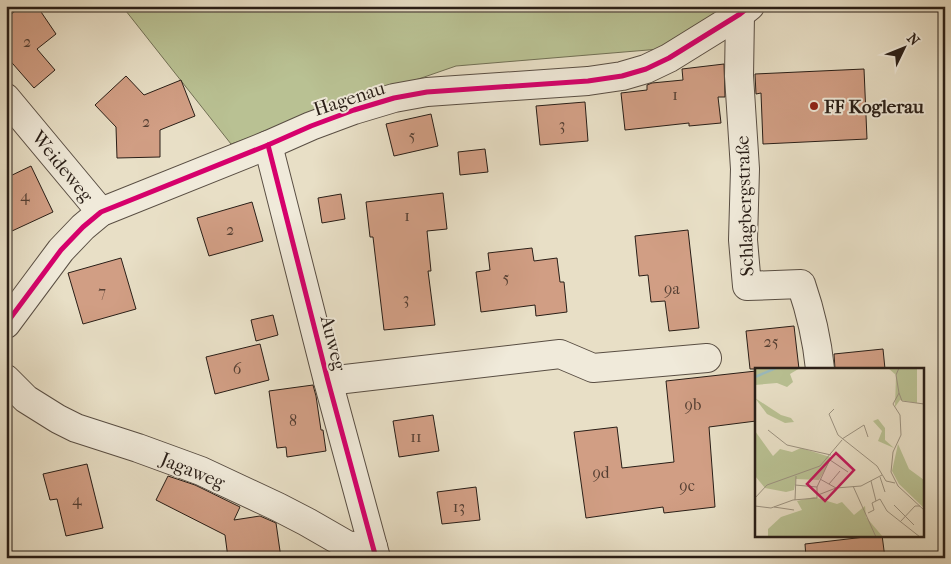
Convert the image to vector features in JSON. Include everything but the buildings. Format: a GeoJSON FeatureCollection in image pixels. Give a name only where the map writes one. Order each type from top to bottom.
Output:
{"type":"FeatureCollection","features":[{"type":"Feature","properties":{"kind":"street","name":"Hagenau"},"geometry":{"type":"LineString","coordinates":[[6,324],[61,250],[82,227],[101,212],[311,126],[394,98],[428,92],[588,81],[622,76],[646,69],[669,58],[745,10]]}},
{"type":"Feature","properties":{"kind":"street","name":"Schlagbergstraße"},"geometry":{"type":"LineString","coordinates":[[745,10],[739,76],[745,168],[743,240],[747,286],[802,284],[811,311],[820,368]]}},
{"type":"Feature","properties":{"kind":"street","name":"Weideweg"},"geometry":{"type":"LineString","coordinates":[[6,98],[101,212]]}},
{"type":"Feature","properties":{"kind":"street","name":"Auweg"},"geometry":{"type":"LineString","coordinates":[[268,145],[374,552]]}},
{"type":"Feature","properties":{"kind":"street","name":"Auweg"},"geometry":{"type":"LineString","coordinates":[[328,381],[560,354],[593,368],[707,358]]}},
{"type":"Feature","properties":{"kind":"street","name":"Jagaweg"},"geometry":{"type":"LineString","coordinates":[[6,379],[26,399],[76,428],[201,471],[278,507],[348,545],[374,552]]}},
{"type":"Feature","properties":{"kind":"green space"},"geometry":{"type":"Polygon","coordinates":[[[122,6],[744,6],[672,48],[456,66],[231,144],[122,6]]]}},
{"type":"Feature","properties":{"kind":"cycle path"},"geometry":{"type":"LineString","coordinates":[[6,324],[61,250],[83,227],[101,212],[311,126],[394,98],[427,92],[588,81],[622,76],[646,69],[669,58],[750,6]]}},
{"type":"Feature","properties":{"kind":"cycle path"},"geometry":{"type":"LineString","coordinates":[[268,145],[328,381],[376,558]]}},
{"type":"Feature","properties":{"kind":"place","name":"FF Koglerau"},"geometry":{"type":"Point","coordinates":[814,106]}}]}
